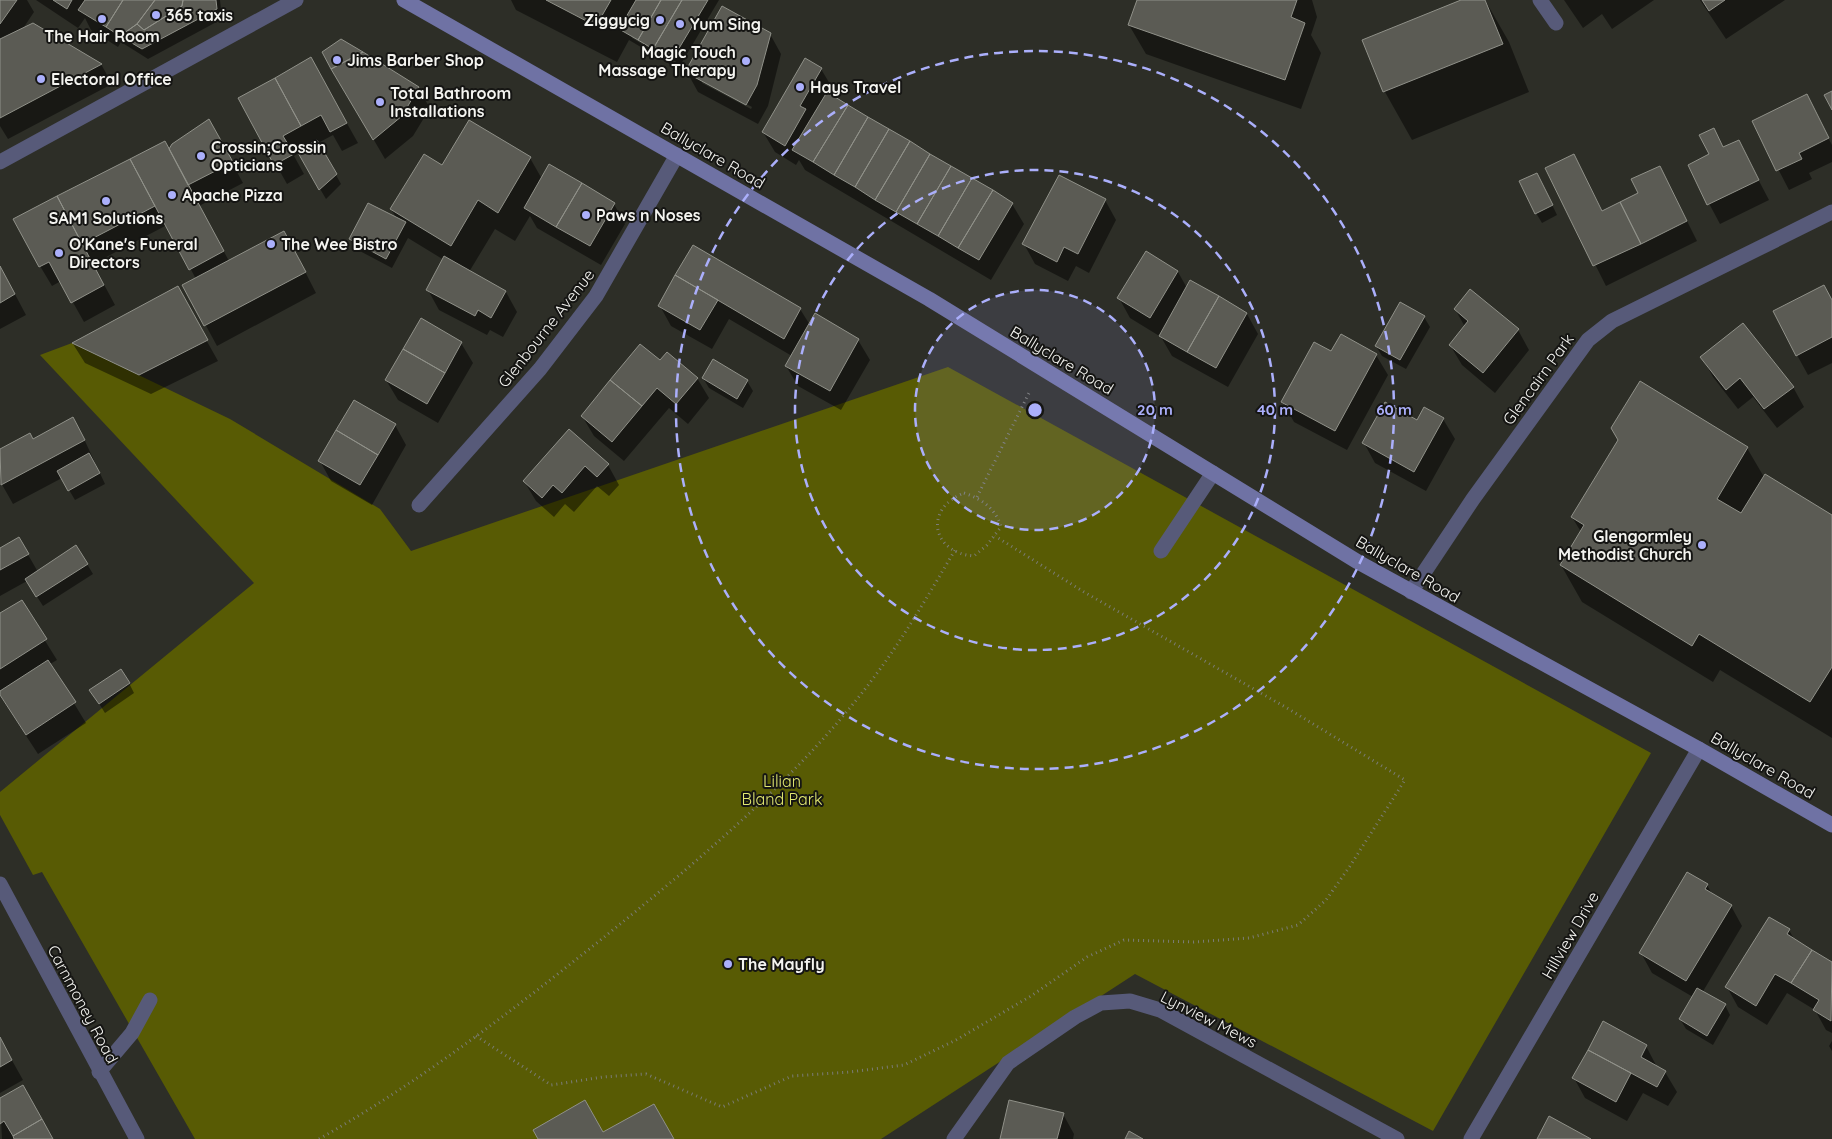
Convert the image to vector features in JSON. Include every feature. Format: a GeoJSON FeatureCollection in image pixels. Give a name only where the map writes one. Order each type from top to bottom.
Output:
{"type":"FeatureCollection","features":[{"type":"Feature","properties":{"kind":"main road","name":"Ballyclare Road"},"geometry":{"type":"LineString","coordinates":[[404,0],[929,299],[1411,592],[1699,749],[1832,825]]}},
{"type":"Feature","properties":{"kind":"street"},"geometry":{"type":"LineString","coordinates":[[0,162],[296,0]]}},
{"type":"Feature","properties":{"kind":"street"},"geometry":{"type":"LineString","coordinates":[[1540,0],[1556,23]]}},
{"type":"Feature","properties":{"kind":"street","name":"Glenbourne Avenue"},"geometry":{"type":"LineString","coordinates":[[418,505],[540,369],[596,296],[677,155]]}},
{"type":"Feature","properties":{"kind":"street","name":"Glencairn Park"},"geometry":{"type":"LineString","coordinates":[[1411,592],[1473,499],[1588,340],[1612,321],[1832,212]]}},
{"type":"Feature","properties":{"kind":"street"},"geometry":{"type":"LineString","coordinates":[[1161,551],[1213,473]]}},
{"type":"Feature","properties":{"kind":"street","name":"Hillview Drive"},"geometry":{"type":"LineString","coordinates":[[1471,1139],[1699,749]]}},
{"type":"Feature","properties":{"kind":"street","name":"Carnmoney Road"},"geometry":{"type":"LineString","coordinates":[[2,894],[137,1139]]}},
{"type":"Feature","properties":{"kind":"street"},"geometry":{"type":"LineString","coordinates":[[99,1072],[132,1033],[150,1000]]}},
{"type":"Feature","properties":{"kind":"street","name":"Lynview Mews"},"geometry":{"type":"LineString","coordinates":[[954,1139],[1008,1063],[1075,1017],[1101,1003],[1130,1001],[1160,1010],[1397,1139]]}},
{"type":"Feature","properties":{"kind":"path"},"geometry":{"type":"LineString","coordinates":[[977,497],[1042,368]]}},
{"type":"Feature","properties":{"kind":"path"},"geometry":{"type":"LineString","coordinates":[[964,493],[977,497],[997,513],[1001,527],[995,536],[974,556],[965,556],[938,536],[936,523],[942,510],[952,497],[964,493]]}},
{"type":"Feature","properties":{"kind":"path"},"geometry":{"type":"LineString","coordinates":[[476,1036],[551,1085],[603,1077],[646,1074],[722,1107],[792,1076],[850,1072],[904,1065],[956,1040],[1014,1006],[1086,958],[1124,940],[1194,942],[1249,938],[1298,925],[1326,900],[1350,866],[1404,780],[1287,708],[1084,592],[995,536]]}},
{"type":"Feature","properties":{"kind":"path"},"geometry":{"type":"LineString","coordinates":[[319,1139],[378,1106],[520,1004],[694,862],[805,757],[872,680],[955,550]]}},
{"type":"Feature","properties":{"kind":"green space","name":"Lilian Bland Park"},"geometry":{"type":"Polygon","coordinates":[[[72,343],[230,419],[380,509],[411,551],[948,367],[1651,753],[1433,1131],[1135,974],[881,1139],[195,1139],[42,872],[33,875],[0,815],[0,792],[254,583],[40,355],[72,343]]]}},
{"type":"Feature","properties":{"kind":"building"},"geometry":{"type":"Polygon","coordinates":[[[0,0],[17,0],[0,24],[0,0]]]}},
{"type":"Feature","properties":{"kind":"building"},"geometry":{"type":"Polygon","coordinates":[[[53,0],[72,0],[67,9],[53,0]]]}},
{"type":"Feature","properties":{"kind":"building","name":"The Hair Room"},"geometry":{"type":"Polygon","coordinates":[[[85,0],[123,0],[106,27],[78,10],[85,0]]]}},
{"type":"Feature","properties":{"kind":"building"},"geometry":{"type":"Polygon","coordinates":[[[123,0],[155,0],[137,24],[120,36],[106,27],[123,0]]]}},
{"type":"Feature","properties":{"kind":"building","name":"365 taxis"},"geometry":{"type":"Polygon","coordinates":[[[155,0],[183,0],[182,6],[144,30],[137,24],[155,0]]]}},
{"type":"Feature","properties":{"kind":"building"},"geometry":{"type":"Polygon","coordinates":[[[183,0],[216,0],[217,9],[142,49],[120,36],[137,24],[144,30],[182,6],[183,0]]]}},
{"type":"Feature","properties":{"kind":"building"},"geometry":{"type":"Polygon","coordinates":[[[546,0],[611,0],[596,26],[546,0]]]}},
{"type":"Feature","properties":{"kind":"building"},"geometry":{"type":"Polygon","coordinates":[[[636,0],[661,0],[638,40],[619,29],[636,0]]]}},
{"type":"Feature","properties":{"kind":"building","name":"Ziggycig"},"geometry":{"type":"Polygon","coordinates":[[[661,0],[682,0],[653,49],[638,40],[661,0]]]}},
{"type":"Feature","properties":{"kind":"building","name":"Yum Sing"},"geometry":{"type":"Polygon","coordinates":[[[682,0],[708,0],[672,60],[653,49],[682,0]]]}},
{"type":"Feature","properties":{"kind":"building"},"geometry":{"type":"Polygon","coordinates":[[[1137,0],[1297,0],[1291,17],[1305,23],[1285,80],[1128,25],[1137,0]]]}},
{"type":"Feature","properties":{"kind":"building"},"geometry":{"type":"Polygon","coordinates":[[[1461,0],[1485,0],[1503,44],[1383,92],[1362,40],[1461,0]]]}},
{"type":"Feature","properties":{"kind":"building"},"geometry":{"type":"Polygon","coordinates":[[[1702,0],[1725,0],[1709,11],[1702,0]]]}},
{"type":"Feature","properties":{"kind":"building"},"geometry":{"type":"Polygon","coordinates":[[[722,6],[771,33],[757,85],[746,105],[685,72],[722,6]]]}},
{"type":"Feature","properties":{"kind":"building"},"geometry":{"type":"Polygon","coordinates":[[[33,23],[102,64],[0,118],[0,39],[33,23]]]}},
{"type":"Feature","properties":{"kind":"building","name":"Jims Barber Shop"},"geometry":{"type":"Polygon","coordinates":[[[341,39],[363,52],[331,69],[322,52],[341,39]]]}},
{"type":"Feature","properties":{"kind":"building","name":"Total Bathroom Installations"},"geometry":{"type":"Polygon","coordinates":[[[363,52],[419,87],[402,116],[373,140],[331,69],[363,52]]]}},
{"type":"Feature","properties":{"kind":"building"},"geometry":{"type":"Polygon","coordinates":[[[311,57],[347,123],[330,132],[321,115],[301,126],[275,78],[311,57]]]}},
{"type":"Feature","properties":{"kind":"building","name":"Hays Travel"},"geometry":{"type":"Polygon","coordinates":[[[805,58],[822,68],[800,106],[806,109],[785,146],[762,132],[805,58]]]}},
{"type":"Feature","properties":{"kind":"building"},"geometry":{"type":"Polygon","coordinates":[[[275,78],[301,126],[283,136],[294,154],[274,165],[238,98],[275,78]]]}},
{"type":"Feature","properties":{"kind":"building"},"geometry":{"type":"Polygon","coordinates":[[[1832,91],[1832,110],[1824,95],[1832,91]]]}},
{"type":"Feature","properties":{"kind":"building"},"geometry":{"type":"Polygon","coordinates":[[[827,92],[848,105],[813,162],[792,150],[827,92]]]}},
{"type":"Feature","properties":{"kind":"building"},"geometry":{"type":"Polygon","coordinates":[[[1807,94],[1829,138],[1799,153],[1802,159],[1776,171],[1752,121],[1807,94]]]}},
{"type":"Feature","properties":{"kind":"building"},"geometry":{"type":"Polygon","coordinates":[[[848,105],[868,117],[834,175],[813,162],[848,105]]]}},
{"type":"Feature","properties":{"kind":"building"},"geometry":{"type":"Polygon","coordinates":[[[868,117],[889,129],[855,187],[834,175],[868,117]]]}},
{"type":"Feature","properties":{"kind":"building","name":"Crossin;Crossin Opticians"},"geometry":{"type":"Polygon","coordinates":[[[209,119],[233,162],[188,185],[169,149],[172,144],[209,119]]]}},
{"type":"Feature","properties":{"kind":"building"},"geometry":{"type":"Polygon","coordinates":[[[469,120],[531,157],[498,213],[478,200],[451,246],[390,209],[424,154],[442,165],[469,120]]]}},
{"type":"Feature","properties":{"kind":"building"},"geometry":{"type":"Polygon","coordinates":[[[1714,128],[1723,147],[1739,140],[1759,180],[1707,205],[1688,165],[1709,154],[1699,135],[1714,128]]]}},
{"type":"Feature","properties":{"kind":"building"},"geometry":{"type":"Polygon","coordinates":[[[889,129],[910,141],[875,200],[855,187],[889,129]]]}},
{"type":"Feature","properties":{"kind":"building"},"geometry":{"type":"Polygon","coordinates":[[[317,140],[337,174],[319,190],[297,151],[317,140]]]}},
{"type":"Feature","properties":{"kind":"building","name":"Apache Pizza"},"geometry":{"type":"Polygon","coordinates":[[[165,141],[224,251],[189,270],[130,159],[165,141]]]}},
{"type":"Feature","properties":{"kind":"building"},"geometry":{"type":"Polygon","coordinates":[[[910,141],[930,154],[896,212],[875,200],[910,141]]]}},
{"type":"Feature","properties":{"kind":"building"},"geometry":{"type":"Polygon","coordinates":[[[930,154],[951,166],[917,224],[896,212],[930,154]]]}},
{"type":"Feature","properties":{"kind":"building"},"geometry":{"type":"Polygon","coordinates":[[[1574,154],[1602,211],[1620,202],[1641,244],[1593,266],[1545,168],[1574,154]]]}},
{"type":"Feature","properties":{"kind":"building","name":"SAM1 Solutions"},"geometry":{"type":"Polygon","coordinates":[[[130,159],[155,206],[82,244],[57,196],[130,159]]]}},
{"type":"Feature","properties":{"kind":"building"},"geometry":{"type":"Polygon","coordinates":[[[549,164],[582,183],[556,227],[524,208],[549,164]]]}},
{"type":"Feature","properties":{"kind":"building"},"geometry":{"type":"Polygon","coordinates":[[[951,166],[972,178],[938,236],[917,224],[951,166]]]}},
{"type":"Feature","properties":{"kind":"building"},"geometry":{"type":"Polygon","coordinates":[[[1660,166],[1687,221],[1641,244],[1620,202],[1638,193],[1631,179],[1660,166]]]}},
{"type":"Feature","properties":{"kind":"building"},"geometry":{"type":"Polygon","coordinates":[[[1537,173],[1553,205],[1535,214],[1519,181],[1537,173]]]}},
{"type":"Feature","properties":{"kind":"building"},"geometry":{"type":"Polygon","coordinates":[[[1059,175],[1106,199],[1078,254],[1064,247],[1057,262],[1022,244],[1059,175]]]}},
{"type":"Feature","properties":{"kind":"building"},"geometry":{"type":"Polygon","coordinates":[[[972,178],[993,190],[958,248],[938,236],[972,178]]]}},
{"type":"Feature","properties":{"kind":"building","name":"Paws n Noses"},"geometry":{"type":"Polygon","coordinates":[[[582,183],[615,203],[590,246],[556,227],[582,183]]]}},
{"type":"Feature","properties":{"kind":"building"},"geometry":{"type":"Polygon","coordinates":[[[993,190],[1013,203],[979,260],[958,248],[993,190]]]}},
{"type":"Feature","properties":{"kind":"building","name":"O'Kane's Funeral Directors"},"geometry":{"type":"Polygon","coordinates":[[[57,196],[104,285],[71,303],[49,262],[39,267],[13,219],[57,196]]]}},
{"type":"Feature","properties":{"kind":"building"},"geometry":{"type":"Polygon","coordinates":[[[368,203],[406,222],[386,259],[349,239],[368,203]]]}},
{"type":"Feature","properties":{"kind":"building"},"geometry":{"type":"Polygon","coordinates":[[[284,231],[306,272],[204,326],[182,285],[284,231]]]}},
{"type":"Feature","properties":{"kind":"building"},"geometry":{"type":"Polygon","coordinates":[[[693,245],[801,308],[784,339],[675,275],[693,245]]]}},
{"type":"Feature","properties":{"kind":"building"},"geometry":{"type":"Polygon","coordinates":[[[1146,251],[1178,271],[1150,318],[1117,298],[1146,251]]]}},
{"type":"Feature","properties":{"kind":"building"},"geometry":{"type":"Polygon","coordinates":[[[444,256],[506,291],[491,318],[478,310],[475,316],[426,290],[444,256]]]}},
{"type":"Feature","properties":{"kind":"building"},"geometry":{"type":"Polygon","coordinates":[[[0,266],[15,294],[0,303],[0,266]]]}},
{"type":"Feature","properties":{"kind":"building"},"geometry":{"type":"Polygon","coordinates":[[[675,275],[718,300],[700,330],[658,306],[675,275]]]}},
{"type":"Feature","properties":{"kind":"building"},"geometry":{"type":"Polygon","coordinates":[[[1190,280],[1219,296],[1187,352],[1159,336],[1190,280]]]}},
{"type":"Feature","properties":{"kind":"building"},"geometry":{"type":"Polygon","coordinates":[[[1824,285],[1832,300],[1832,337],[1796,356],[1773,311],[1824,285]]]}},
{"type":"Feature","properties":{"kind":"building"},"geometry":{"type":"Polygon","coordinates":[[[178,286],[208,340],[139,375],[72,343],[178,286]]]}},
{"type":"Feature","properties":{"kind":"building"},"geometry":{"type":"Polygon","coordinates":[[[1470,289],[1519,329],[1483,373],[1449,345],[1468,321],[1454,309],[1470,289]]]}},
{"type":"Feature","properties":{"kind":"building"},"geometry":{"type":"Polygon","coordinates":[[[1219,296],[1247,313],[1216,368],[1187,352],[1219,296]]]}},
{"type":"Feature","properties":{"kind":"building"},"geometry":{"type":"Polygon","coordinates":[[[1400,302],[1425,316],[1400,360],[1375,346],[1400,302]]]}},
{"type":"Feature","properties":{"kind":"building"},"geometry":{"type":"Polygon","coordinates":[[[815,313],[859,339],[830,391],[785,366],[815,313]]]}},
{"type":"Feature","properties":{"kind":"building"},"geometry":{"type":"Polygon","coordinates":[[[421,318],[462,342],[445,373],[403,349],[421,318]]]}},
{"type":"Feature","properties":{"kind":"building"},"geometry":{"type":"Polygon","coordinates":[[[1743,323],[1794,387],[1764,409],[1740,378],[1726,390],[1700,357],[1743,323]]]}},
{"type":"Feature","properties":{"kind":"building"},"geometry":{"type":"Polygon","coordinates":[[[1341,334],[1377,354],[1335,431],[1281,402],[1314,342],[1331,351],[1341,334]]]}},
{"type":"Feature","properties":{"kind":"building"},"geometry":{"type":"Polygon","coordinates":[[[640,344],[660,360],[667,352],[698,378],[676,404],[657,388],[642,406],[610,380],[640,344]]]}},
{"type":"Feature","properties":{"kind":"building"},"geometry":{"type":"Polygon","coordinates":[[[403,349],[445,373],[427,404],[385,380],[403,349]]]}},
{"type":"Feature","properties":{"kind":"building"},"geometry":{"type":"Polygon","coordinates":[[[713,359],[748,380],[737,399],[702,378],[713,359]]]}},
{"type":"Feature","properties":{"kind":"building"},"geometry":{"type":"Polygon","coordinates":[[[610,380],[642,406],[612,442],[581,416],[610,380]]]}},
{"type":"Feature","properties":{"kind":"building","name":"Glengormley Methodist Church"},"geometry":{"type":"Polygon","coordinates":[[[1640,381],[1748,447],[1717,499],[1741,513],[1765,474],[1832,515],[1832,667],[1810,702],[1699,634],[1692,646],[1560,565],[1584,525],[1571,517],[1618,440],[1611,428],[1640,381]]]}},
{"type":"Feature","properties":{"kind":"building"},"geometry":{"type":"Polygon","coordinates":[[[354,400],[396,424],[378,455],[336,430],[354,400]]]}},
{"type":"Feature","properties":{"kind":"building"},"geometry":{"type":"Polygon","coordinates":[[[1385,402],[1417,420],[1424,407],[1444,418],[1414,472],[1362,443],[1385,402]]]}},
{"type":"Feature","properties":{"kind":"building"},"geometry":{"type":"Polygon","coordinates":[[[73,417],[85,440],[1,485],[0,449],[30,433],[33,439],[73,417]]]}},
{"type":"Feature","properties":{"kind":"building"},"geometry":{"type":"Polygon","coordinates":[[[569,429],[609,464],[597,477],[585,466],[562,493],[553,485],[542,498],[523,481],[569,429]]]}},
{"type":"Feature","properties":{"kind":"building"},"geometry":{"type":"Polygon","coordinates":[[[336,430],[378,455],[360,485],[318,461],[336,430]]]}},
{"type":"Feature","properties":{"kind":"building"},"geometry":{"type":"Polygon","coordinates":[[[89,453],[100,473],[68,491],[57,471],[89,453]]]}},
{"type":"Feature","properties":{"kind":"building"},"geometry":{"type":"Polygon","coordinates":[[[19,537],[29,554],[0,570],[0,548],[19,537]]]}},
{"type":"Feature","properties":{"kind":"building"},"geometry":{"type":"Polygon","coordinates":[[[76,545],[88,564],[36,597],[25,579],[76,545]]]}},
{"type":"Feature","properties":{"kind":"building"},"geometry":{"type":"Polygon","coordinates":[[[22,600],[47,639],[0,669],[0,613],[22,600]]]}},
{"type":"Feature","properties":{"kind":"building"},"geometry":{"type":"Polygon","coordinates":[[[48,660],[76,702],[26,735],[0,695],[0,691],[48,660]]]}},
{"type":"Feature","properties":{"kind":"building"},"geometry":{"type":"Polygon","coordinates":[[[121,669],[130,683],[99,704],[89,690],[121,669]]]}},
{"type":"Feature","properties":{"kind":"building"},"geometry":{"type":"Polygon","coordinates":[[[1687,872],[1708,884],[1705,889],[1732,905],[1686,981],[1639,953],[1687,872]]]}},
{"type":"Feature","properties":{"kind":"building"},"geometry":{"type":"Polygon","coordinates":[[[1769,917],[1790,929],[1787,934],[1812,950],[1791,983],[1775,974],[1756,1006],[1725,987],[1769,917]]]}},
{"type":"Feature","properties":{"kind":"building"},"geometry":{"type":"Polygon","coordinates":[[[1812,950],[1832,962],[1831,1021],[1813,1010],[1819,1000],[1791,983],[1812,950]]]}},
{"type":"Feature","properties":{"kind":"building"},"geometry":{"type":"Polygon","coordinates":[[[1697,988],[1726,1004],[1707,1036],[1679,1019],[1697,988]]]}},
{"type":"Feature","properties":{"kind":"building"},"geometry":{"type":"Polygon","coordinates":[[[1603,1021],[1647,1045],[1641,1057],[1666,1071],[1657,1087],[1588,1050],[1603,1021]]]}},
{"type":"Feature","properties":{"kind":"building"},"geometry":{"type":"Polygon","coordinates":[[[0,1037],[12,1060],[0,1067],[0,1037]]]}},
{"type":"Feature","properties":{"kind":"building"},"geometry":{"type":"Polygon","coordinates":[[[1588,1050],[1631,1073],[1616,1102],[1572,1078],[1588,1050]]]}},
{"type":"Feature","properties":{"kind":"building"},"geometry":{"type":"Polygon","coordinates":[[[23,1085],[42,1119],[13,1136],[4,1121],[0,1124],[0,1098],[23,1085]]]}},
{"type":"Feature","properties":{"kind":"building"},"geometry":{"type":"Polygon","coordinates":[[[585,1100],[603,1132],[654,1104],[674,1139],[538,1139],[533,1130],[585,1100]]]}},
{"type":"Feature","properties":{"kind":"building"},"geometry":{"type":"Polygon","coordinates":[[[1009,1100],[1064,1113],[1057,1139],[1000,1139],[1009,1100]]]}},
{"type":"Feature","properties":{"kind":"building"},"geometry":{"type":"Polygon","coordinates":[[[1549,1116],[1591,1139],[1537,1139],[1549,1116]]]}},
{"type":"Feature","properties":{"kind":"building"},"geometry":{"type":"Polygon","coordinates":[[[42,1119],[53,1139],[14,1139],[13,1136],[42,1119]]]}},
{"type":"Feature","properties":{"kind":"building"},"geometry":{"type":"Polygon","coordinates":[[[1129,1131],[1143,1139],[1125,1139],[1129,1131]]]}},
{"type":"Feature","properties":{"kind":"place","name":"365 taxis"},"geometry":{"type":"Point","coordinates":[156,15]}},
{"type":"Feature","properties":{"kind":"place","name":"The Hair Room"},"geometry":{"type":"Point","coordinates":[102,19]}},
{"type":"Feature","properties":{"kind":"place","name":"Ziggycig"},"geometry":{"type":"Point","coordinates":[660,20]}},
{"type":"Feature","properties":{"kind":"place","name":"Yum Sing"},"geometry":{"type":"Point","coordinates":[680,24]}},
{"type":"Feature","properties":{"kind":"place","name":"Jims Barber Shop"},"geometry":{"type":"Point","coordinates":[337,60]}},
{"type":"Feature","properties":{"kind":"place","name":"Magic Touch Massage Therapy"},"geometry":{"type":"Point","coordinates":[746,61]}},
{"type":"Feature","properties":{"kind":"place","name":"Electoral Office"},"geometry":{"type":"Point","coordinates":[41,79]}},
{"type":"Feature","properties":{"kind":"place","name":"Hays Travel"},"geometry":{"type":"Point","coordinates":[800,87]}},
{"type":"Feature","properties":{"kind":"place","name":"Total Bathroom Installations"},"geometry":{"type":"Point","coordinates":[380,102]}},
{"type":"Feature","properties":{"kind":"place","name":"Crossin;Crossin Opticians"},"geometry":{"type":"Point","coordinates":[201,156]}},
{"type":"Feature","properties":{"kind":"place","name":"Apache Pizza"},"geometry":{"type":"Point","coordinates":[172,195]}},
{"type":"Feature","properties":{"kind":"place","name":"SAM1 Solutions"},"geometry":{"type":"Point","coordinates":[106,201]}},
{"type":"Feature","properties":{"kind":"place","name":"Paws n Noses"},"geometry":{"type":"Point","coordinates":[586,215]}},
{"type":"Feature","properties":{"kind":"place","name":"The Wee Bistro"},"geometry":{"type":"Point","coordinates":[271,244]}},
{"type":"Feature","properties":{"kind":"place","name":"O'Kane's Funeral Directors"},"geometry":{"type":"Point","coordinates":[59,253]}},
{"type":"Feature","properties":{"kind":"place","name":"Glengormley Methodist Church"},"geometry":{"type":"Point","coordinates":[1702,545]}},
{"type":"Feature","properties":{"kind":"place","name":"The Mayfly"},"geometry":{"type":"Point","coordinates":[728,964]}}]}
